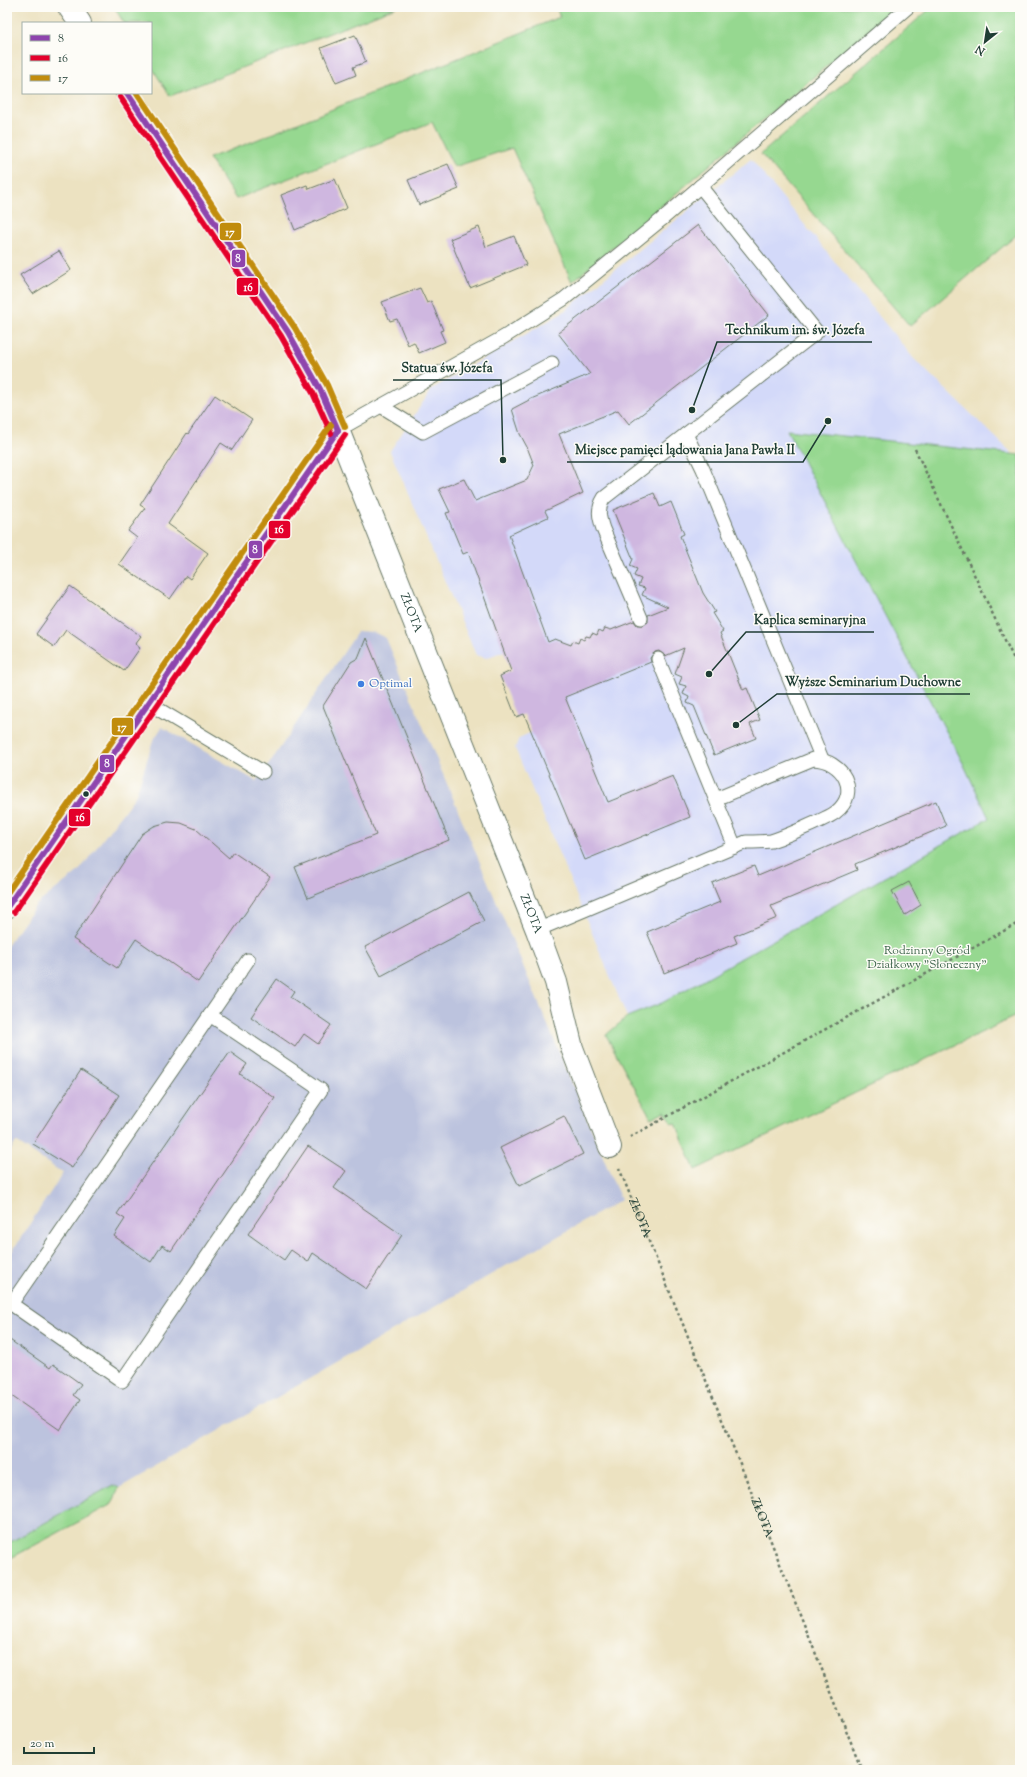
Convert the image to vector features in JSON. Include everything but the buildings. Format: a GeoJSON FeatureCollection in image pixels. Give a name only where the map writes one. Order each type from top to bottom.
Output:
{"type":"FeatureCollection","features":[{"type":"Feature","properties":{"kind":"street"},"geometry":{"type":"LineString","coordinates":[[69,7],[79,22]]}},
{"type":"Feature","properties":{"kind":"street","name":"ZŁOTA"},"geometry":{"type":"LineString","coordinates":[[128,94],[288,332],[320,389],[338,430],[537,930],[556,982],[572,1048],[610,1147]]}},
{"type":"Feature","properties":{"kind":"street"},"geometry":{"type":"LineString","coordinates":[[7,907],[338,430]]}},
{"type":"Feature","properties":{"kind":"lane"},"geometry":{"type":"LineString","coordinates":[[338,430],[504,337],[564,299],[594,276],[908,7]]}},
{"type":"Feature","properties":{"kind":"lane"},"geometry":{"type":"LineString","coordinates":[[641,618],[603,529],[599,514],[600,505],[604,498],[817,332],[700,186]]}},
{"type":"Feature","properties":{"kind":"lane"},"geometry":{"type":"LineString","coordinates":[[381,406],[424,432],[552,363]]}},
{"type":"Feature","properties":{"kind":"lane"},"geometry":{"type":"LineString","coordinates":[[686,434],[703,469],[822,759]]}},
{"type":"Feature","properties":{"kind":"lane"},"geometry":{"type":"LineString","coordinates":[[658,659],[735,847]]}},
{"type":"Feature","properties":{"kind":"lane"},"geometry":{"type":"LineString","coordinates":[[148,703],[263,772]]}},
{"type":"Feature","properties":{"kind":"lane"},"geometry":{"type":"LineString","coordinates":[[537,930],[746,842],[771,841],[836,812],[846,799],[846,782],[838,767],[822,759],[813,759],[716,799]]}},
{"type":"Feature","properties":{"kind":"lane"},"geometry":{"type":"LineString","coordinates":[[210,1015],[321,1090],[122,1381],[9,1303],[248,960]]}},
{"type":"Feature","properties":{"kind":"path"},"geometry":{"type":"LineString","coordinates":[[915,449],[1020,672]]}},
{"type":"Feature","properties":{"kind":"path"},"geometry":{"type":"LineString","coordinates":[[610,1147],[668,1117],[1020,922]]}},
{"type":"Feature","properties":{"kind":"path","name":"ZŁOTA"},"geometry":{"type":"LineString","coordinates":[[610,1147],[743,1471],[862,1770]]}},
{"type":"Feature","properties":{"kind":"shaded area"},"geometry":{"type":"Polygon","coordinates":[[[751,159],[914,359],[1013,454],[787,430],[963,763],[989,818],[662,1003],[627,1017],[515,748],[519,738],[532,732],[524,714],[516,717],[500,676],[511,671],[504,651],[486,658],[476,655],[390,451],[432,389],[562,313],[751,159]]]}},
{"type":"Feature","properties":{"kind":"shaded area"},"geometry":{"type":"Polygon","coordinates":[[[358,631],[373,632],[386,638],[621,1200],[119,1488],[113,1485],[7,1544],[7,1259],[63,1173],[16,1142],[7,1156],[7,946],[36,905],[79,871],[136,795],[153,741],[162,727],[256,781],[270,763],[358,631]]]}},
{"type":"Feature","properties":{"kind":"green space"},"geometry":{"type":"Polygon","coordinates":[[[114,7],[396,7],[170,96],[152,68],[152,22],[123,22],[114,7]]]}},
{"type":"Feature","properties":{"kind":"green space"},"geometry":{"type":"Polygon","coordinates":[[[556,7],[896,7],[572,282],[512,148],[454,167],[432,122],[236,199],[209,158],[560,17],[556,7]]]}},
{"type":"Feature","properties":{"kind":"green space"},"geometry":{"type":"Polygon","coordinates":[[[932,7],[1020,7],[1020,232],[910,326],[761,154],[932,7]]]}},
{"type":"Feature","properties":{"kind":"green space","name":"Rodzinny Ogród Działkowy \"Słoneczny\""},"geometry":{"type":"Polygon","coordinates":[[[787,430],[1020,455],[1020,1014],[695,1170],[676,1123],[672,1124],[665,1111],[651,1118],[606,1035],[627,1017],[662,1003],[989,818],[963,763],[787,430]]]}},
{"type":"Feature","properties":{"kind":"green space"},"geometry":{"type":"Polygon","coordinates":[[[113,1485],[119,1488],[112,1504],[7,1560],[7,1544],[113,1485]]]}},
{"type":"Feature","properties":{"kind":"transit line","name":"8"},"geometry":{"type":"LineString","coordinates":[[128,94],[288,332],[320,389],[338,430]]}},
{"type":"Feature","properties":{"kind":"transit line","name":"17"},"geometry":{"type":"LineString","coordinates":[[138,94],[295,328],[327,385],[345,427]]}},
{"type":"Feature","properties":{"kind":"transit line","name":"16"},"geometry":{"type":"LineString","coordinates":[[120,97],[281,336],[313,393],[331,433]]}},
{"type":"Feature","properties":{"kind":"transit line","name":"17"},"geometry":{"type":"LineString","coordinates":[[7,893],[331,425]]}},
{"type":"Feature","properties":{"kind":"transit line","name":"8"},"geometry":{"type":"LineString","coordinates":[[7,907],[338,430]]}},
{"type":"Feature","properties":{"kind":"transit line","name":"16"},"geometry":{"type":"LineString","coordinates":[[14,912],[345,435]]}},
{"type":"Feature","properties":{"kind":"place","name":"Technikum im. św. Józefa"},"geometry":{"type":"Point","coordinates":[692,410]}},
{"type":"Feature","properties":{"kind":"place","name":"Miejsce pamięci lądowania Jana Pawła II"},"geometry":{"type":"Point","coordinates":[828,421]}},
{"type":"Feature","properties":{"kind":"place","name":"Statua św. Józefa"},"geometry":{"type":"Point","coordinates":[503,460]}},
{"type":"Feature","properties":{"kind":"place","name":"Kaplica seminaryjna"},"geometry":{"type":"Point","coordinates":[709,674]}},
{"type":"Feature","properties":{"kind":"place","name":"Optimal"},"geometry":{"type":"Point","coordinates":[361,684]}},
{"type":"Feature","properties":{"kind":"place","name":"Wyższe Seminarium Duchowne"},"geometry":{"type":"Point","coordinates":[736,725]}}]}
